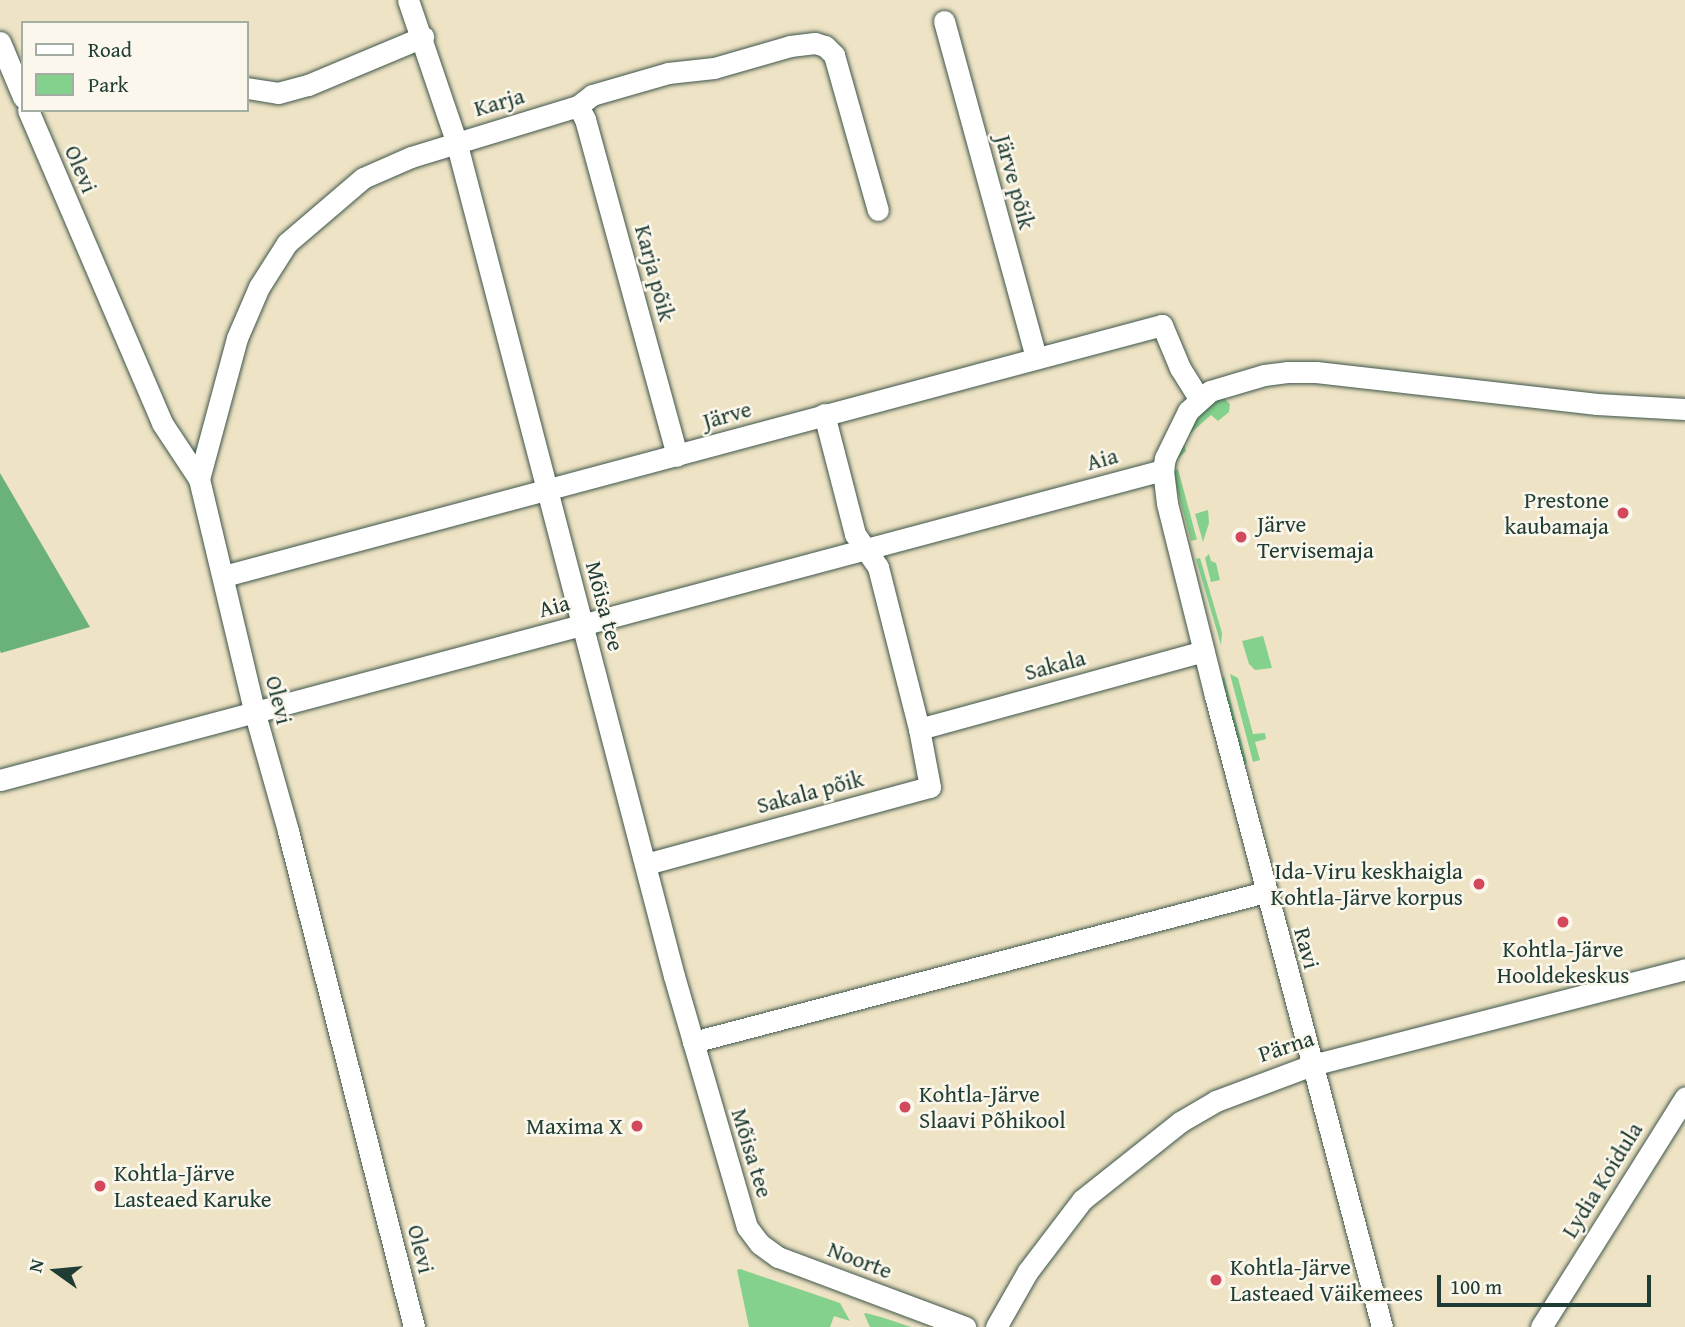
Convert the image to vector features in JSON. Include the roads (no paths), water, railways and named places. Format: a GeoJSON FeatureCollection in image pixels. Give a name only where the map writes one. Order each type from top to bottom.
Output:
{"type":"FeatureCollection","features":[{"type":"Feature","properties":{"kind":"street","name":"Mõisa tee"},"geometry":{"type":"LineString","coordinates":[[408,0],[423,37],[456,141],[693,1041],[747,1227]]}},
{"type":"Feature","properties":{"kind":"street","name":"Järve põik"},"geometry":{"type":"LineString","coordinates":[[944,21],[1036,357]]}},
{"type":"Feature","properties":{"kind":"street"},"geometry":{"type":"LineString","coordinates":[[248,88],[278,93],[308,85],[423,37]]}},
{"type":"Feature","properties":{"kind":"street"},"geometry":{"type":"LineString","coordinates":[[0,42],[21,92]]}},
{"type":"Feature","properties":{"kind":"street","name":"Karja"},"geometry":{"type":"LineString","coordinates":[[199,478],[237,338],[259,287],[287,243],[363,178],[456,141],[578,106],[592,95],[668,73],[714,68],[790,46],[815,43],[825,46],[834,55],[843,78],[878,210]]}},
{"type":"Feature","properties":{"kind":"street","name":"Karja põik"},"geometry":{"type":"LineString","coordinates":[[578,106],[585,119],[677,456]]}},
{"type":"Feature","properties":{"kind":"street","name":"Olevi"},"geometry":{"type":"LineString","coordinates":[[29,112],[162,423],[199,478],[255,714],[288,831],[414,1327]]}},
{"type":"Feature","properties":{"kind":"street","name":"Järve"},"geometry":{"type":"LineString","coordinates":[[224,576],[428,519],[547,491],[1162,324],[1180,368],[1199,399]]}},
{"type":"Feature","properties":{"kind":"street"},"geometry":{"type":"LineString","coordinates":[[1164,464],[1177,429],[1199,399],[1221,387],[1243,381],[1302,371],[1597,404],[1685,409]]}},
{"type":"Feature","properties":{"kind":"street"},"geometry":{"type":"LineString","coordinates":[[824,414],[851,520],[878,567],[919,729]]}},
{"type":"Feature","properties":{"kind":"street","name":"Aia"},"geometry":{"type":"LineString","coordinates":[[0,780],[584,625],[1164,464]]}},
{"type":"Feature","properties":{"kind":"street","name":"Ravi"},"geometry":{"type":"LineString","coordinates":[[1164,464],[1167,503],[1204,651],[1265,892],[1382,1327]]}},
{"type":"Feature","properties":{"kind":"street","name":"Sakala"},"geometry":{"type":"LineString","coordinates":[[919,729],[1204,651]]}},
{"type":"Feature","properties":{"kind":"street","name":"Sakala põik"},"geometry":{"type":"LineString","coordinates":[[646,864],[930,787],[919,729]]}},
{"type":"Feature","properties":{"kind":"street"},"geometry":{"type":"LineString","coordinates":[[693,1041],[1265,892]]}},
{"type":"Feature","properties":{"kind":"street","name":"Pärna"},"geometry":{"type":"LineString","coordinates":[[996,1327],[1028,1272],[1082,1200],[1180,1122],[1209,1105],[1252,1085],[1312,1065],[1685,969]]}},
{"type":"Feature","properties":{"kind":"street","name":"Lydia Koidula"},"geometry":{"type":"LineString","coordinates":[[1541,1327],[1685,1097]]}},
{"type":"Feature","properties":{"kind":"street","name":"Noorte"},"geometry":{"type":"LineString","coordinates":[[747,1227],[760,1244],[778,1257],[965,1327]]}},
{"type":"Feature","properties":{"kind":"place","name":"Prestone kaubamaja"},"geometry":{"type":"Point","coordinates":[1623,513]}},
{"type":"Feature","properties":{"kind":"place","name":"Järve Tervisemaja"},"geometry":{"type":"Point","coordinates":[1241,537]}},
{"type":"Feature","properties":{"kind":"place","name":"Ida-Viru keskhaigla Kohtla-Järve korpus"},"geometry":{"type":"Point","coordinates":[1479,884]}},
{"type":"Feature","properties":{"kind":"place","name":"Kohtla-Järve Hooldekeskus"},"geometry":{"type":"Point","coordinates":[1563,922]}},
{"type":"Feature","properties":{"kind":"place","name":"Kohtla-Järve Slaavi Põhikool"},"geometry":{"type":"Point","coordinates":[905,1107]}},
{"type":"Feature","properties":{"kind":"place","name":"Maxima X"},"geometry":{"type":"Point","coordinates":[637,1126]}},
{"type":"Feature","properties":{"kind":"place","name":"Kohtla-Järve Lasteaed Karuke"},"geometry":{"type":"Point","coordinates":[100,1186]}},
{"type":"Feature","properties":{"kind":"place","name":"Kohtla-Järve Lasteaed Väikemees"},"geometry":{"type":"Point","coordinates":[1216,1280]}}]}
